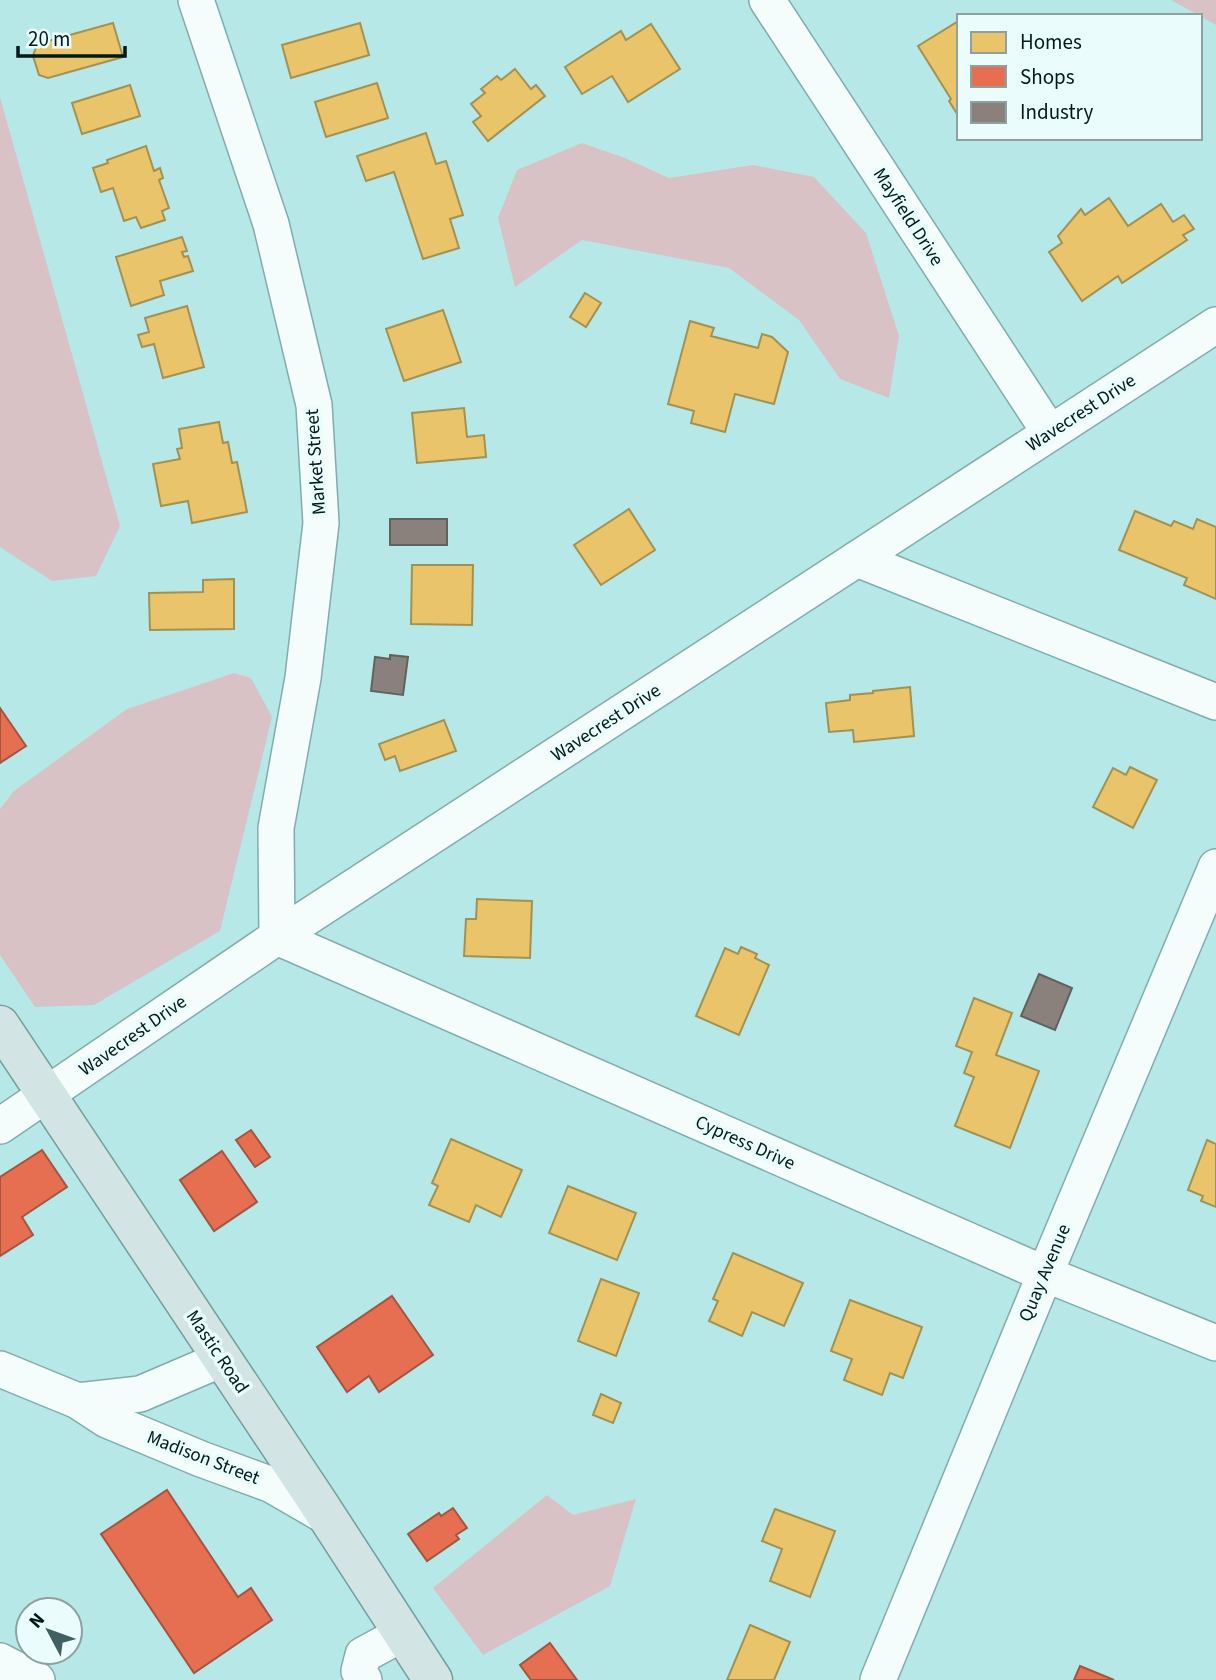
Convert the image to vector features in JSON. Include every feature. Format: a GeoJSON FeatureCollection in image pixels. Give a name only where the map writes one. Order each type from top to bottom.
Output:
{"type":"FeatureCollection","features":[{"type":"Feature","properties":{"kind":"main road","name":"Mastic Road"},"geometry":{"type":"LineString","coordinates":[[0,1025],[433,1680]]}},
{"type":"Feature","properties":{"kind":"street","name":"Market Street"},"geometry":{"type":"LineString","coordinates":[[196,0],[271,224],[314,405],[321,523],[303,678],[276,828],[277,937]]}},
{"type":"Feature","properties":{"kind":"street","name":"Mayfield Drive"},"geometry":{"type":"LineString","coordinates":[[766,0],[1050,433]]}},
{"type":"Feature","properties":{"kind":"street","name":"Wavecrest Drive"},"geometry":{"type":"LineString","coordinates":[[0,1126],[277,937],[1216,326]]}},
{"type":"Feature","properties":{"kind":"street"},"geometry":{"type":"LineString","coordinates":[[857,559],[1216,702]]}},
{"type":"Feature","properties":{"kind":"street","name":"Quay Avenue"},"geometry":{"type":"LineString","coordinates":[[878,1680],[1216,867]]}},
{"type":"Feature","properties":{"kind":"street","name":"Cypress Drive"},"geometry":{"type":"LineString","coordinates":[[277,937],[1045,1274],[1216,1343]]}},
{"type":"Feature","properties":{"kind":"street","name":"Madison Street"},"geometry":{"type":"LineString","coordinates":[[78,1401],[139,1394],[222,1359]]}},
{"type":"Feature","properties":{"kind":"street","name":"Madison Street"},"geometry":{"type":"LineString","coordinates":[[0,1369],[78,1401],[107,1420],[272,1485],[327,1517]]}},
{"type":"Feature","properties":{"kind":"street"},"geometry":{"type":"LineString","coordinates":[[355,1677],[363,1655],[402,1634]]}},
{"type":"Feature","properties":{"kind":"street"},"geometry":{"type":"LineString","coordinates":[[0,1661],[37,1680]]}},
{"type":"Feature","properties":{"kind":"shaded area"},"geometry":{"type":"Polygon","coordinates":[[[1171,0],[1216,0],[1216,25],[1202,17],[1202,14],[1196,14],[1171,0]]]}},
{"type":"Feature","properties":{"kind":"shaded area"},"geometry":{"type":"Polygon","coordinates":[[[0,97],[120,526],[96,576],[52,581],[0,547],[0,97]]]}},
{"type":"Feature","properties":{"kind":"shaded area"},"geometry":{"type":"Polygon","coordinates":[[[582,143],[625,158],[669,178],[753,165],[814,177],[866,233],[899,336],[889,398],[840,379],[799,320],[729,268],[582,240],[515,287],[498,218],[517,170],[582,143]]]}},
{"type":"Feature","properties":{"kind":"shaded area"},"geometry":{"type":"Polygon","coordinates":[[[234,673],[251,678],[272,717],[220,931],[94,1005],[35,1007],[0,955],[0,809],[14,791],[127,709],[234,673]]]}},
{"type":"Feature","properties":{"kind":"shaded area"},"geometry":{"type":"Polygon","coordinates":[[[547,1495],[573,1515],[636,1499],[610,1586],[483,1655],[433,1588],[547,1495]]]}},
{"type":"Feature","properties":{"kind":"building: Homes"},"geometry":{"type":"Polygon","coordinates":[[[957,22],[957,114],[949,101],[951,99],[918,46],[957,22]]]}},
{"type":"Feature","properties":{"kind":"building: Homes"},"geometry":{"type":"Polygon","coordinates":[[[113,23],[123,57],[48,78],[39,75],[33,56],[37,44],[113,23]]]}},
{"type":"Feature","properties":{"kind":"building: Homes"},"geometry":{"type":"Polygon","coordinates":[[[360,23],[369,55],[291,78],[282,45],[360,23]]]}},
{"type":"Feature","properties":{"kind":"building: Homes"},"geometry":{"type":"Polygon","coordinates":[[[651,24],[680,69],[628,102],[612,76],[582,94],[565,67],[621,31],[626,40],[651,24]]]}},
{"type":"Feature","properties":{"kind":"building: Homes"},"geometry":{"type":"Polygon","coordinates":[[[515,69],[531,89],[536,85],[545,96],[488,141],[473,122],[481,116],[471,104],[485,93],[481,89],[497,76],[501,80],[515,69]]]}},
{"type":"Feature","properties":{"kind":"building: Homes"},"geometry":{"type":"Polygon","coordinates":[[[377,83],[388,118],[326,137],[315,102],[377,83]]]}},
{"type":"Feature","properties":{"kind":"building: Homes"},"geometry":{"type":"Polygon","coordinates":[[[130,85],[140,116],[82,134],[72,103],[130,85]]]}},
{"type":"Feature","properties":{"kind":"building: Homes"},"geometry":{"type":"Polygon","coordinates":[[[426,133],[436,164],[446,161],[463,215],[450,219],[459,248],[423,259],[394,172],[366,181],[357,156],[426,133]]]}},
{"type":"Feature","properties":{"kind":"building: Homes"},"geometry":{"type":"Polygon","coordinates":[[[146,146],[154,171],[160,168],[163,178],[159,180],[169,208],[162,211],[165,220],[141,228],[136,217],[124,221],[113,188],[101,192],[93,168],[146,146]]]}},
{"type":"Feature","properties":{"kind":"building: Homes"},"geometry":{"type":"Polygon","coordinates":[[[1109,198],[1128,226],[1161,204],[1173,222],[1184,215],[1194,229],[1183,235],[1187,240],[1122,283],[1118,276],[1082,301],[1049,252],[1062,243],[1058,236],[1081,209],[1085,215],[1109,198]]]}},
{"type":"Feature","properties":{"kind":"building: Homes"},"geometry":{"type":"Polygon","coordinates":[[[182,237],[187,251],[182,252],[184,257],[188,256],[193,271],[160,281],[164,295],[131,306],[116,257],[182,237]]]}},
{"type":"Feature","properties":{"kind":"building: Homes"},"geometry":{"type":"Polygon","coordinates":[[[585,293],[601,303],[586,327],[570,317],[585,293]]]}},
{"type":"Feature","properties":{"kind":"building: Homes"},"geometry":{"type":"Polygon","coordinates":[[[187,306],[204,367],[163,378],[154,344],[142,347],[138,335],[149,332],[145,318],[187,306]]]}},
{"type":"Feature","properties":{"kind":"building: Homes"},"geometry":{"type":"Polygon","coordinates":[[[443,310],[461,362],[404,381],[386,329],[443,310]]]}},
{"type":"Feature","properties":{"kind":"building: Homes"},"geometry":{"type":"Polygon","coordinates":[[[690,321],[714,328],[711,336],[758,348],[762,334],[772,337],[788,352],[774,404],[735,394],[725,432],[691,423],[694,411],[668,404],[690,321]]]}},
{"type":"Feature","properties":{"kind":"building: Homes"},"geometry":{"type":"Polygon","coordinates":[[[464,408],[467,437],[484,435],[486,457],[417,463],[412,413],[464,408]]]}},
{"type":"Feature","properties":{"kind":"building: Homes"},"geometry":{"type":"Polygon","coordinates":[[[219,422],[223,443],[228,442],[232,463],[237,462],[247,512],[192,523],[188,501],[161,506],[153,464],[180,459],[177,449],[182,448],[179,429],[219,422]]]}},
{"type":"Feature","properties":{"kind":"building: Homes"},"geometry":{"type":"Polygon","coordinates":[[[629,509],[655,550],[601,585],[574,545],[629,509]]]}},
{"type":"Feature","properties":{"kind":"building: Homes"},"geometry":{"type":"Polygon","coordinates":[[[1135,511],[1171,526],[1174,521],[1193,529],[1197,519],[1216,527],[1216,599],[1184,585],[1187,578],[1119,550],[1135,511]]]}},
{"type":"Feature","properties":{"kind":"building: Homes"},"geometry":{"type":"Polygon","coordinates":[[[412,565],[473,565],[472,625],[411,624],[412,565]]]}},
{"type":"Feature","properties":{"kind":"building: Homes"},"geometry":{"type":"Polygon","coordinates":[[[234,579],[234,629],[150,630],[149,593],[203,592],[203,580],[234,579]]]}},
{"type":"Feature","properties":{"kind":"building: Homes"},"geometry":{"type":"Polygon","coordinates":[[[910,687],[914,736],[854,742],[853,730],[829,732],[826,703],[850,700],[850,695],[910,687]]]}},
{"type":"Feature","properties":{"kind":"building: Homes"},"geometry":{"type":"Polygon","coordinates":[[[444,720],[456,751],[400,771],[395,756],[385,760],[379,744],[444,720]]]}},
{"type":"Feature","properties":{"kind":"building: Homes"},"geometry":{"type":"Polygon","coordinates":[[[1130,767],[1157,780],[1133,828],[1093,807],[1113,768],[1126,775],[1130,767]]]}},
{"type":"Feature","properties":{"kind":"building: Homes"},"geometry":{"type":"Polygon","coordinates":[[[477,899],[532,901],[530,958],[464,956],[466,919],[476,919],[477,899]]]}},
{"type":"Feature","properties":{"kind":"building: Homes"},"geometry":{"type":"Polygon","coordinates":[[[741,947],[757,954],[755,958],[769,965],[739,1035],[696,1016],[725,948],[738,954],[741,947]]]}},
{"type":"Feature","properties":{"kind":"building: Homes"},"geometry":{"type":"Polygon","coordinates":[[[974,998],[1012,1013],[996,1055],[1039,1071],[1010,1148],[955,1126],[974,1077],[964,1073],[972,1052],[956,1046],[974,998]]]}},
{"type":"Feature","properties":{"kind":"building: Homes"},"geometry":{"type":"Polygon","coordinates":[[[451,1139],[522,1170],[501,1217],[476,1205],[469,1222],[429,1205],[438,1186],[432,1183],[451,1139]]]}},
{"type":"Feature","properties":{"kind":"building: Homes"},"geometry":{"type":"Polygon","coordinates":[[[1207,1140],[1216,1144],[1216,1207],[1201,1201],[1203,1196],[1188,1190],[1207,1140]]]}},
{"type":"Feature","properties":{"kind":"building: Homes"},"geometry":{"type":"Polygon","coordinates":[[[568,1186],[636,1213],[617,1260],[549,1233],[568,1186]]]}},
{"type":"Feature","properties":{"kind":"building: Homes"},"geometry":{"type":"Polygon","coordinates":[[[733,1253],[803,1283],[784,1326],[752,1312],[742,1336],[709,1321],[718,1301],[713,1299],[733,1253]]]}},
{"type":"Feature","properties":{"kind":"building: Homes"},"geometry":{"type":"Polygon","coordinates":[[[601,1279],[639,1293],[616,1356],[578,1341],[601,1279]]]}},
{"type":"Feature","properties":{"kind":"building: Homes"},"geometry":{"type":"Polygon","coordinates":[[[850,1300],[922,1327],[903,1378],[890,1373],[882,1395],[844,1380],[852,1359],[831,1351],[850,1300]]]}},
{"type":"Feature","properties":{"kind":"building: Homes"},"geometry":{"type":"Polygon","coordinates":[[[601,1394],[621,1403],[613,1423],[593,1415],[601,1394]]]}},
{"type":"Feature","properties":{"kind":"building: Homes"},"geometry":{"type":"Polygon","coordinates":[[[775,1509],[835,1531],[810,1597],[770,1581],[782,1549],[762,1541],[775,1509]]]}},
{"type":"Feature","properties":{"kind":"building: Homes"},"geometry":{"type":"Polygon","coordinates":[[[750,1625],[790,1642],[774,1680],[727,1680],[750,1625]]]}},
{"type":"Feature","properties":{"kind":"building: Shops"},"geometry":{"type":"Polygon","coordinates":[[[0,708],[26,746],[0,763],[0,708]]]}},
{"type":"Feature","properties":{"kind":"building: Shops"},"geometry":{"type":"Polygon","coordinates":[[[251,1130],[270,1157],[255,1167],[236,1140],[251,1130]]]}},
{"type":"Feature","properties":{"kind":"building: Shops"},"geometry":{"type":"Polygon","coordinates":[[[42,1150],[67,1187],[22,1217],[33,1235],[0,1256],[0,1177],[42,1150]]]}},
{"type":"Feature","properties":{"kind":"building: Shops"},"geometry":{"type":"Polygon","coordinates":[[[222,1151],[257,1202],[214,1231],[180,1180],[222,1151]]]}},
{"type":"Feature","properties":{"kind":"building: Shops"},"geometry":{"type":"Polygon","coordinates":[[[392,1296],[433,1355],[379,1392],[369,1376],[347,1392],[317,1347],[392,1296]]]}},
{"type":"Feature","properties":{"kind":"building: Shops"},"geometry":{"type":"Polygon","coordinates":[[[167,1490],[238,1597],[251,1588],[272,1620],[194,1673],[101,1534],[167,1490]]]}},
{"type":"Feature","properties":{"kind":"building: Shops"},"geometry":{"type":"Polygon","coordinates":[[[453,1508],[467,1528],[456,1535],[459,1539],[427,1561],[408,1534],[439,1513],[441,1516],[453,1508]]]}},
{"type":"Feature","properties":{"kind":"building: Shops"},"geometry":{"type":"Polygon","coordinates":[[[550,1643],[577,1680],[531,1680],[520,1665],[550,1643]]]}},
{"type":"Feature","properties":{"kind":"building: Shops"},"geometry":{"type":"Polygon","coordinates":[[[1080,1666],[1114,1680],[1074,1680],[1080,1666]]]}},
{"type":"Feature","properties":{"kind":"building: Industry"},"geometry":{"type":"Polygon","coordinates":[[[390,519],[447,519],[447,545],[390,545],[390,519]]]}},
{"type":"Feature","properties":{"kind":"building: Industry"},"geometry":{"type":"Polygon","coordinates":[[[390,655],[408,657],[403,695],[371,691],[375,657],[390,659],[390,655]]]}},
{"type":"Feature","properties":{"kind":"building: Industry"},"geometry":{"type":"Polygon","coordinates":[[[1039,974],[1072,988],[1055,1030],[1021,1016],[1039,974]]]}}]}
